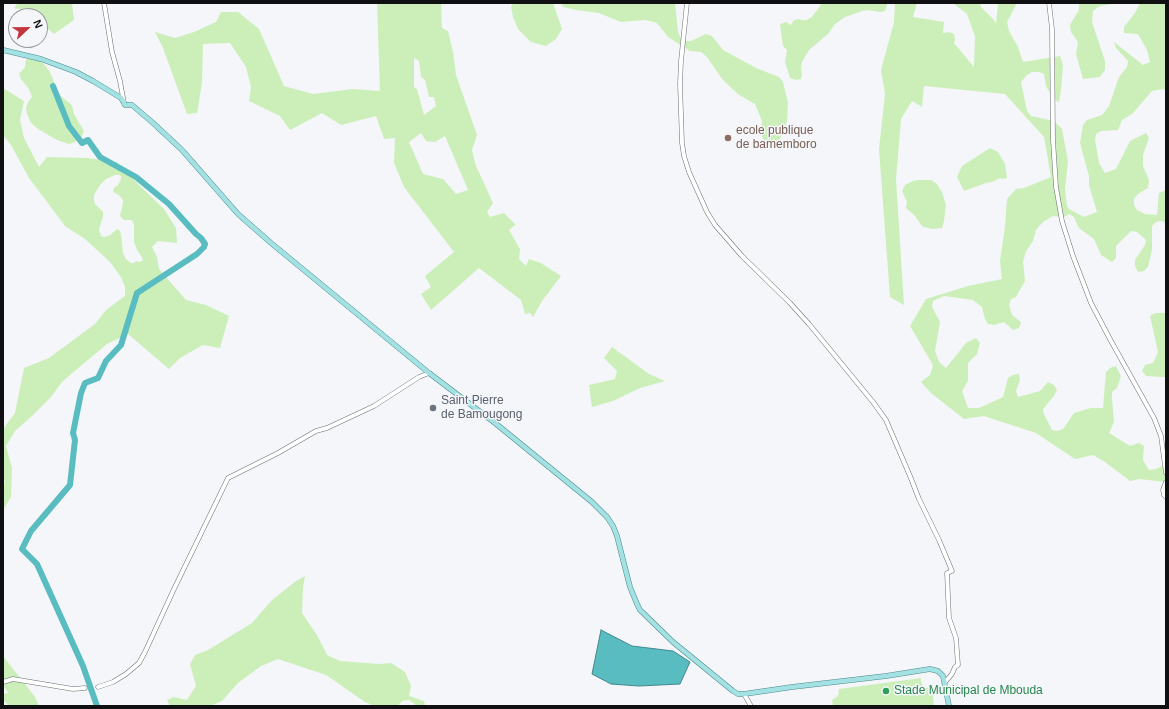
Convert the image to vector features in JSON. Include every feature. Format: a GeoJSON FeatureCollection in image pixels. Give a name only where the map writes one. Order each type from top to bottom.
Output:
{"type":"FeatureCollection","features":[{"type":"Feature","properties":{"kind":"main road"},"geometry":{"type":"LineString","coordinates":[[3,50],[41,59],[76,72],[93,80],[121,98],[125,105],[132,105],[165,133],[195,164],[238,214],[271,243],[577,490],[602,512],[611,523],[630,587],[640,610],[663,634],[733,691],[738,694],[744,694],[933,669],[938,670],[945,682],[949,706]]}},
{"type":"Feature","properties":{"kind":"street"},"geometry":{"type":"LineString","coordinates":[[104,3],[112,52],[125,105]]}},
{"type":"Feature","properties":{"kind":"street"},"geometry":{"type":"LineString","coordinates":[[687,3],[680,68],[680,84],[682,143],[689,172],[707,212],[715,225],[739,253],[790,303],[809,324],[886,420],[910,476],[918,499],[939,540],[952,571],[947,573],[949,618],[956,638],[958,664],[945,682]]}},
{"type":"Feature","properties":{"kind":"street"},"geometry":{"type":"LineString","coordinates":[[1049,3],[1052,29],[1053,146],[1057,193],[1062,221],[1073,256],[1091,303],[1154,418],[1161,436],[1166,473]]}},
{"type":"Feature","properties":{"kind":"street"},"geometry":{"type":"LineString","coordinates":[[98,687],[113,682],[126,674],[138,663],[145,652],[228,478],[278,453],[316,431],[327,428],[374,406],[429,372]]}},
{"type":"Feature","properties":{"kind":"street"},"geometry":{"type":"LineString","coordinates":[[1166,482],[1163,490],[1166,497]]}},
{"type":"Feature","properties":{"kind":"street"},"geometry":{"type":"LineString","coordinates":[[3,682],[13,679],[66,688],[85,688]]}},
{"type":"Feature","properties":{"kind":"street"},"geometry":{"type":"LineString","coordinates":[[744,694],[751,706]]}},
{"type":"Feature","properties":{"kind":"green space"},"geometry":{"type":"Polygon","coordinates":[[[18,3],[72,3],[74,20],[54,34],[48,29],[48,8],[14,8],[18,3]]]}},
{"type":"Feature","properties":{"kind":"green space"},"geometry":{"type":"Polygon","coordinates":[[[377,3],[442,3],[442,28],[448,31],[456,75],[477,135],[472,150],[476,166],[493,203],[487,212],[490,217],[504,213],[516,224],[509,230],[520,249],[519,259],[526,266],[529,259],[541,263],[561,276],[542,301],[533,317],[530,313],[525,314],[521,300],[479,268],[431,310],[421,294],[431,287],[425,276],[454,252],[404,187],[394,163],[395,138],[384,139],[376,116],[341,125],[322,113],[290,130],[280,116],[249,101],[251,87],[246,67],[230,43],[203,44],[202,83],[197,113],[187,114],[163,48],[155,32],[175,38],[194,32],[216,22],[221,12],[238,12],[259,29],[284,86],[313,94],[353,89],[380,91],[377,3]],[[414,58],[414,87],[417,89],[424,115],[436,106],[434,97],[429,97],[425,80],[421,77],[419,61],[414,58]],[[421,133],[409,142],[423,174],[443,179],[456,194],[468,190],[445,136],[435,142],[426,141],[421,133]]]}},
{"type":"Feature","properties":{"kind":"green space"},"geometry":{"type":"Polygon","coordinates":[[[514,3],[553,3],[562,29],[556,39],[546,46],[531,42],[518,29],[513,17],[511,6],[514,3]]]}},
{"type":"Feature","properties":{"kind":"green space"},"geometry":{"type":"Polygon","coordinates":[[[561,3],[675,3],[678,31],[680,37],[685,41],[691,41],[706,34],[712,36],[723,50],[756,68],[779,77],[783,82],[788,103],[787,121],[778,144],[774,148],[768,148],[764,143],[761,132],[762,121],[755,104],[739,95],[723,80],[706,56],[701,52],[690,51],[668,37],[657,23],[645,20],[621,22],[599,13],[563,7],[561,3]]]}},
{"type":"Feature","properties":{"kind":"green space"},"geometry":{"type":"Polygon","coordinates":[[[822,3],[887,3],[887,5],[885,11],[862,11],[845,17],[835,24],[828,34],[809,50],[802,62],[801,79],[796,80],[790,78],[785,62],[787,50],[783,46],[780,24],[786,22],[791,25],[794,20],[807,20],[812,17],[822,3]]]}},
{"type":"Feature","properties":{"kind":"green space"},"geometry":{"type":"Polygon","coordinates":[[[895,3],[917,3],[913,17],[944,22],[943,33],[949,32],[954,34],[954,43],[974,67],[975,36],[967,14],[953,3],[980,3],[981,7],[996,24],[998,4],[1017,3],[1007,22],[1009,31],[1018,47],[1023,62],[1060,56],[1063,65],[1059,102],[1052,97],[1046,86],[1044,74],[1032,72],[1021,82],[1027,111],[1031,116],[1054,121],[1062,129],[1068,161],[1065,189],[1067,206],[1069,209],[1084,217],[1097,212],[1089,185],[1089,176],[1080,143],[1083,125],[1087,120],[1102,115],[1109,106],[1119,77],[1127,67],[1128,61],[1116,48],[1114,42],[1143,65],[1150,62],[1147,50],[1138,34],[1124,33],[1124,27],[1135,13],[1140,3],[1166,3],[1166,91],[1163,89],[1152,91],[1132,114],[1122,120],[1118,130],[1101,131],[1096,134],[1095,140],[1099,163],[1105,173],[1116,169],[1130,141],[1146,133],[1149,138],[1143,155],[1143,166],[1149,180],[1148,188],[1138,194],[1134,199],[1134,205],[1137,210],[1145,214],[1157,215],[1159,193],[1166,190],[1166,223],[1162,221],[1156,222],[1152,226],[1152,250],[1148,267],[1144,271],[1138,272],[1135,266],[1135,260],[1145,245],[1146,240],[1137,232],[1131,231],[1116,246],[1116,258],[1112,262],[1101,255],[1094,239],[1079,228],[1074,217],[1069,214],[1064,217],[1053,216],[1043,222],[1036,230],[1033,241],[1026,251],[1023,262],[1025,281],[1016,297],[1011,299],[1009,305],[1012,315],[1021,322],[1019,328],[1013,330],[1004,322],[994,325],[988,324],[982,307],[973,300],[944,296],[933,301],[932,307],[940,322],[935,351],[939,362],[946,368],[966,343],[976,338],[980,343],[977,354],[968,363],[968,381],[962,391],[968,408],[979,408],[1003,397],[1008,378],[1019,374],[1020,380],[1016,391],[1018,397],[1040,391],[1048,382],[1054,385],[1057,390],[1043,409],[1052,430],[1058,431],[1063,429],[1074,413],[1091,408],[1103,408],[1106,372],[1110,368],[1116,366],[1121,376],[1117,388],[1112,392],[1114,422],[1109,433],[1130,446],[1139,443],[1144,446],[1143,460],[1149,470],[1156,469],[1166,464],[1166,482],[1139,479],[1130,481],[1093,455],[1075,459],[1036,433],[984,416],[964,419],[931,393],[921,382],[930,375],[933,365],[910,326],[926,299],[968,286],[1002,279],[1000,261],[1007,199],[1016,189],[1024,188],[1051,177],[1044,137],[1005,94],[924,86],[922,107],[912,101],[901,119],[896,179],[904,305],[890,297],[879,149],[885,94],[881,70],[894,22],[895,3]]]}},
{"type":"Feature","properties":{"kind":"green space"},"geometry":{"type":"Polygon","coordinates":[[[1079,3],[1118,3],[1100,6],[1093,11],[1092,22],[1105,61],[1105,70],[1100,77],[1083,79],[1076,54],[1078,42],[1071,32],[1070,26],[1079,10],[1079,3]]]}},
{"type":"Feature","properties":{"kind":"green space"},"geometry":{"type":"Polygon","coordinates":[[[29,58],[39,60],[44,64],[50,72],[59,94],[72,105],[74,114],[84,131],[81,138],[75,142],[69,144],[57,140],[31,123],[26,108],[32,97],[29,89],[19,74],[25,67],[26,60],[29,58]]]}},
{"type":"Feature","properties":{"kind":"green space"},"geometry":{"type":"Polygon","coordinates":[[[3,88],[24,101],[20,120],[24,138],[39,167],[47,157],[88,158],[117,162],[164,209],[176,228],[177,243],[158,241],[152,247],[157,257],[159,269],[186,300],[206,305],[229,316],[220,348],[203,345],[180,358],[169,369],[128,334],[107,344],[62,382],[51,397],[15,431],[6,446],[12,468],[11,497],[3,510],[3,486],[5,482],[3,474],[3,429],[15,413],[24,368],[49,358],[95,324],[106,310],[125,296],[125,287],[121,277],[110,262],[85,239],[65,226],[29,178],[11,145],[3,135],[3,88]],[[119,175],[106,179],[94,195],[95,204],[103,212],[99,230],[101,236],[104,237],[110,235],[117,229],[120,231],[123,253],[126,259],[131,263],[136,261],[139,262],[143,259],[134,242],[133,222],[131,220],[124,220],[120,216],[123,200],[119,195],[113,192],[114,188],[118,185],[121,179],[121,176],[119,175]]]}},
{"type":"Feature","properties":{"kind":"green space"},"geometry":{"type":"Polygon","coordinates":[[[990,148],[998,152],[1005,164],[1007,178],[1000,178],[964,191],[957,177],[962,166],[990,148]]]}},
{"type":"Feature","properties":{"kind":"green space"},"geometry":{"type":"Polygon","coordinates":[[[919,180],[931,180],[937,184],[942,192],[946,205],[942,228],[933,229],[922,226],[915,216],[906,208],[907,202],[902,191],[905,185],[919,180]]]}},
{"type":"Feature","properties":{"kind":"green space"},"geometry":{"type":"Polygon","coordinates":[[[1155,313],[1166,313],[1166,377],[1146,376],[1142,371],[1145,365],[1153,363],[1158,352],[1150,316],[1155,313]]]}},
{"type":"Feature","properties":{"kind":"green space"},"geometry":{"type":"Polygon","coordinates":[[[612,347],[649,374],[665,381],[640,388],[613,401],[592,407],[589,385],[615,379],[617,371],[604,358],[612,347]]]}},
{"type":"Feature","properties":{"kind":"green space"},"geometry":{"type":"Polygon","coordinates":[[[305,576],[302,613],[317,635],[327,655],[340,661],[379,664],[391,663],[405,672],[411,686],[409,696],[424,701],[425,706],[417,706],[409,700],[402,701],[398,706],[375,706],[365,702],[326,675],[278,659],[261,666],[238,683],[222,701],[210,706],[170,706],[167,700],[174,697],[187,700],[196,686],[190,664],[195,655],[208,650],[252,623],[272,600],[296,581],[305,576]]]}},
{"type":"Feature","properties":{"kind":"green space"},"geometry":{"type":"Polygon","coordinates":[[[3,656],[35,697],[39,706],[9,706],[3,700],[3,694],[8,693],[3,685],[3,656]]]}},
{"type":"Feature","properties":{"kind":"green space","name":"Stade Municipal de Mbouda"},"geometry":{"type":"Polygon","coordinates":[[[921,678],[921,682],[924,687],[932,687],[934,706],[833,706],[832,700],[838,696],[839,689],[921,678]]]}},
{"type":"Feature","properties":{"kind":"water"},"geometry":{"type":"Polygon","coordinates":[[[601,630],[632,646],[673,651],[690,662],[680,684],[639,686],[611,684],[592,674],[601,630]]]}},
{"type":"Feature","properties":{"kind":"waterway"},"geometry":{"type":"LineString","coordinates":[[53,86],[69,126],[82,143],[88,140],[100,157],[136,177],[169,204],[205,244],[197,254],[137,293],[121,345],[106,361],[98,378],[85,383],[81,393],[73,433],[75,440],[70,485],[31,531],[22,549],[37,564],[83,666],[97,706]]}},
{"type":"Feature","properties":{"kind":"place","name":"ecole publique de bamemboro"},"geometry":{"type":"Point","coordinates":[728,138]}},
{"type":"Feature","properties":{"kind":"place","name":"Saint Pierre de Bamougong"},"geometry":{"type":"Point","coordinates":[433,408]}},
{"type":"Feature","properties":{"kind":"place","name":"Stade Municipal de Mbouda"},"geometry":{"type":"Point","coordinates":[886,691]}}]}
